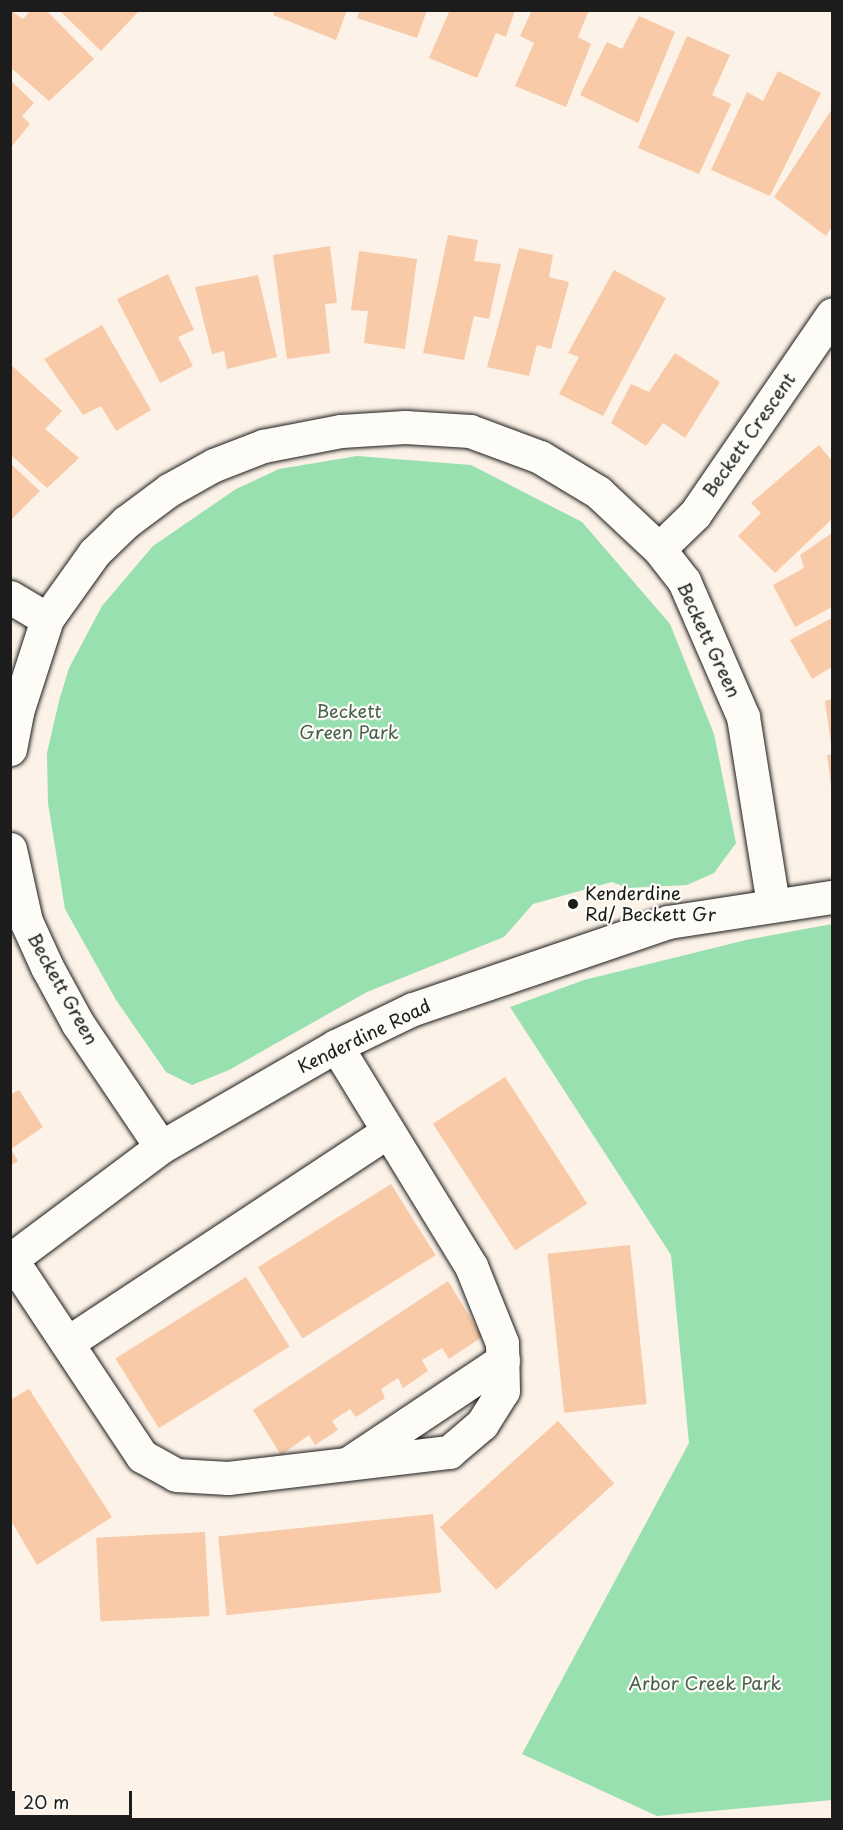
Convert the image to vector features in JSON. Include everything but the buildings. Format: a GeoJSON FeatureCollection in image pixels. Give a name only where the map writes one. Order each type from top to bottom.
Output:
{"type":"FeatureCollection","features":[{"type":"Feature","properties":{"kind":"street","name":"Beckett Crescent"},"geometry":{"type":"LineString","coordinates":[[659,549],[695,514],[832,315]]}},
{"type":"Feature","properties":{"kind":"street","name":"Beckett Green"},"geometry":{"type":"LineString","coordinates":[[10,749],[20,702],[47,619],[94,554],[126,522],[169,490],[214,465],[263,446],[341,431],[405,427],[470,431],[540,457],[598,492],[659,549],[684,581],[743,717],[772,904]]}},
{"type":"Feature","properties":{"kind":"street"},"geometry":{"type":"LineString","coordinates":[[10,597],[47,619]]}},
{"type":"Feature","properties":{"kind":"street","name":"Beckett Green"},"geometry":{"type":"LineString","coordinates":[[10,849],[26,921],[47,967],[78,1024],[161,1147]]}},
{"type":"Feature","properties":{"kind":"street","name":"Kenderdine Road"},"geometry":{"type":"LineString","coordinates":[[11,1259],[161,1147],[336,1046],[412,1010],[584,948],[668,922],[772,904],[832,897]]}},
{"type":"Feature","properties":{"kind":"street"},"geometry":{"type":"LineString","coordinates":[[11,1259],[142,1456],[176,1475],[228,1478],[449,1452],[482,1424],[503,1391],[502,1343],[471,1266],[386,1133],[336,1046]]}},
{"type":"Feature","properties":{"kind":"street"},"geometry":{"type":"LineString","coordinates":[[67,1344],[386,1133]]}},
{"type":"Feature","properties":{"kind":"street"},"geometry":{"type":"LineString","coordinates":[[346,1464],[503,1360]]}},
{"type":"Feature","properties":{"kind":"green space","name":"Beckett Green Park"},"geometry":{"type":"Polygon","coordinates":[[[357,456],[471,465],[582,522],[670,624],[714,734],[736,843],[714,873],[687,885],[627,888],[612,882],[533,904],[504,937],[367,992],[229,1070],[192,1085],[166,1072],[116,1000],[65,909],[48,803],[47,753],[59,701],[69,668],[102,606],[153,546],[236,489],[279,469],[357,456]]]}},
{"type":"Feature","properties":{"kind":"green space","name":"Arbor Creek Park"},"geometry":{"type":"Polygon","coordinates":[[[832,924],[832,1800],[657,1816],[522,1754],[689,1443],[671,1255],[510,1007],[584,980],[746,940],[832,924]]]}},
{"type":"Feature","properties":{"kind":"place","name":"Kenderdine Rd/ Beckett Gr"},"geometry":{"type":"Point","coordinates":[573,904]}}]}
